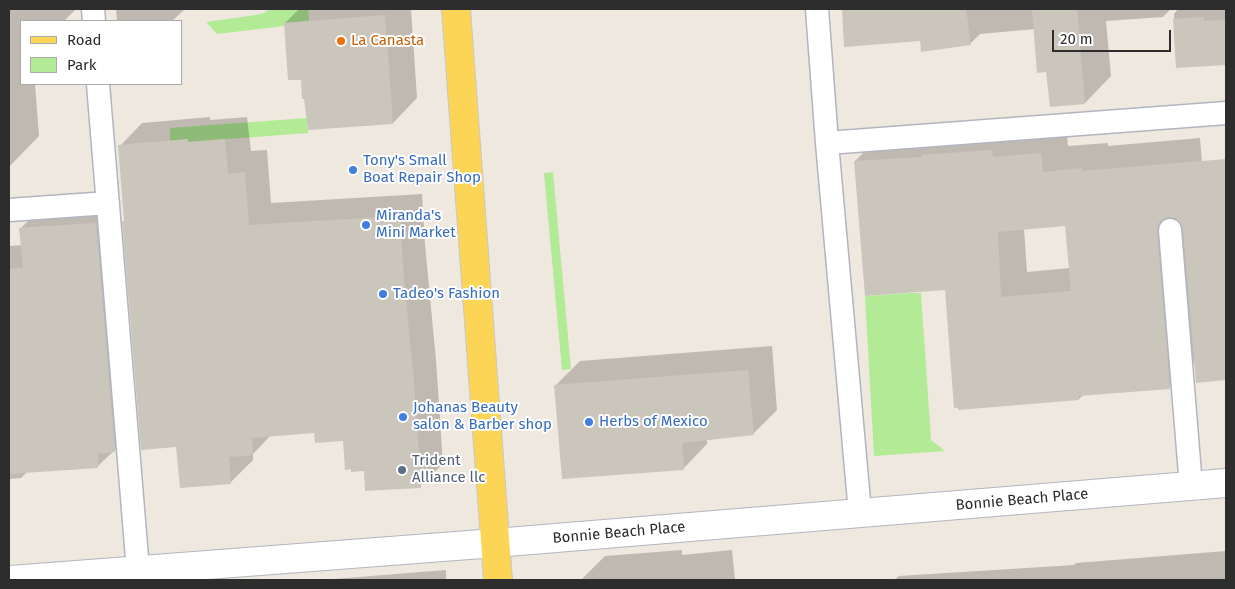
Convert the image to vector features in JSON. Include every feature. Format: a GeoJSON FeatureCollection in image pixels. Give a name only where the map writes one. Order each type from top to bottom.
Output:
{"type":"FeatureCollection","features":[{"type":"Feature","properties":{"kind":"main road"},"geometry":{"type":"LineString","coordinates":[[456,9],[498,580]]}},
{"type":"Feature","properties":{"kind":"street","name":"Bonnie Beach Place"},"geometry":{"type":"LineString","coordinates":[[11,580],[495,543],[1226,483]]}},
{"type":"Feature","properties":{"kind":"lane"},"geometry":{"type":"LineString","coordinates":[[817,9],[860,513]]}},
{"type":"Feature","properties":{"kind":"lane"},"geometry":{"type":"LineString","coordinates":[[98,85],[138,570]]}},
{"type":"Feature","properties":{"kind":"lane"},"geometry":{"type":"LineString","coordinates":[[827,143],[1226,113]]}},
{"type":"Feature","properties":{"kind":"lane"},"geometry":{"type":"LineString","coordinates":[[9,210],[108,203]]}},
{"type":"Feature","properties":{"kind":"lane"},"geometry":{"type":"LineString","coordinates":[[1170,230],[1191,486]]}},
{"type":"Feature","properties":{"kind":"green space"},"geometry":{"type":"Polygon","coordinates":[[[270,9],[308,9],[309,21],[284,23],[284,26],[217,34],[206,22],[262,14],[270,9]]]}},
{"type":"Feature","properties":{"kind":"green space"},"geometry":{"type":"Polygon","coordinates":[[[307,118],[308,133],[188,142],[170,141],[170,128],[307,118]]]}},
{"type":"Feature","properties":{"kind":"green space"},"geometry":{"type":"Polygon","coordinates":[[[553,172],[571,369],[562,370],[544,173],[553,172]]]}},
{"type":"Feature","properties":{"kind":"green space"},"geometry":{"type":"Polygon","coordinates":[[[921,293],[931,440],[945,451],[874,456],[865,296],[921,293]]]}},
{"type":"Feature","properties":{"kind":"building"},"geometry":{"type":"Polygon","coordinates":[[[842,9],[966,9],[971,45],[921,52],[920,41],[844,47],[842,9]]]}},
{"type":"Feature","properties":{"kind":"building"},"geometry":{"type":"Polygon","coordinates":[[[1032,9],[1077,9],[1085,104],[1050,107],[1046,72],[1037,73],[1032,9]]]}},
{"type":"Feature","properties":{"kind":"building"},"geometry":{"type":"Polygon","coordinates":[[[385,15],[393,124],[308,130],[304,99],[302,99],[301,80],[288,80],[284,23],[385,15]]]}},
{"type":"Feature","properties":{"kind":"building"},"geometry":{"type":"Polygon","coordinates":[[[1204,17],[1204,21],[1226,20],[1226,65],[1176,68],[1173,19],[1204,17]]]}},
{"type":"Feature","properties":{"kind":"building"},"geometry":{"type":"Polygon","coordinates":[[[188,139],[188,142],[225,139],[228,174],[245,172],[249,225],[400,216],[421,488],[365,491],[364,471],[351,472],[351,469],[345,470],[343,441],[315,443],[314,433],[252,438],[253,455],[229,457],[231,484],[180,488],[176,447],[141,450],[122,221],[124,221],[118,145],[188,139]]]}},
{"type":"Feature","properties":{"kind":"building"},"geometry":{"type":"Polygon","coordinates":[[[992,150],[993,157],[1041,153],[1043,172],[1082,168],[1083,171],[1226,159],[1226,380],[1196,383],[1183,229],[1181,223],[1176,218],[1168,217],[1158,224],[1157,231],[1170,389],[1079,396],[1079,400],[958,410],[958,408],[954,408],[945,290],[865,296],[854,161],[922,157],[922,155],[992,150]],[[1065,226],[998,232],[1001,297],[1071,291],[1065,226]]]}},
{"type":"Feature","properties":{"kind":"building"},"geometry":{"type":"Polygon","coordinates":[[[96,223],[115,452],[98,454],[98,468],[9,474],[9,269],[23,268],[19,228],[96,223]]]}},
{"type":"Feature","properties":{"kind":"building"},"geometry":{"type":"Polygon","coordinates":[[[748,370],[754,435],[682,443],[684,470],[562,479],[554,385],[748,370]]]}},
{"type":"Feature","properties":{"kind":"place","name":"La Canasta"},"geometry":{"type":"Point","coordinates":[341,41]}},
{"type":"Feature","properties":{"kind":"place","name":"Tony's Small Boat Repair Shop"},"geometry":{"type":"Point","coordinates":[353,170]}},
{"type":"Feature","properties":{"kind":"place","name":"Miranda's Mini Market"},"geometry":{"type":"Point","coordinates":[366,225]}},
{"type":"Feature","properties":{"kind":"place","name":"Tadeo's Fashion"},"geometry":{"type":"Point","coordinates":[383,294]}},
{"type":"Feature","properties":{"kind":"place","name":"Johanas Beauty salon & Barber shop"},"geometry":{"type":"Point","coordinates":[403,417]}},
{"type":"Feature","properties":{"kind":"place","name":"Herbs of Mexico"},"geometry":{"type":"Point","coordinates":[589,422]}},
{"type":"Feature","properties":{"kind":"place","name":"Trident Alliance llc"},"geometry":{"type":"Point","coordinates":[402,470]}}]}
